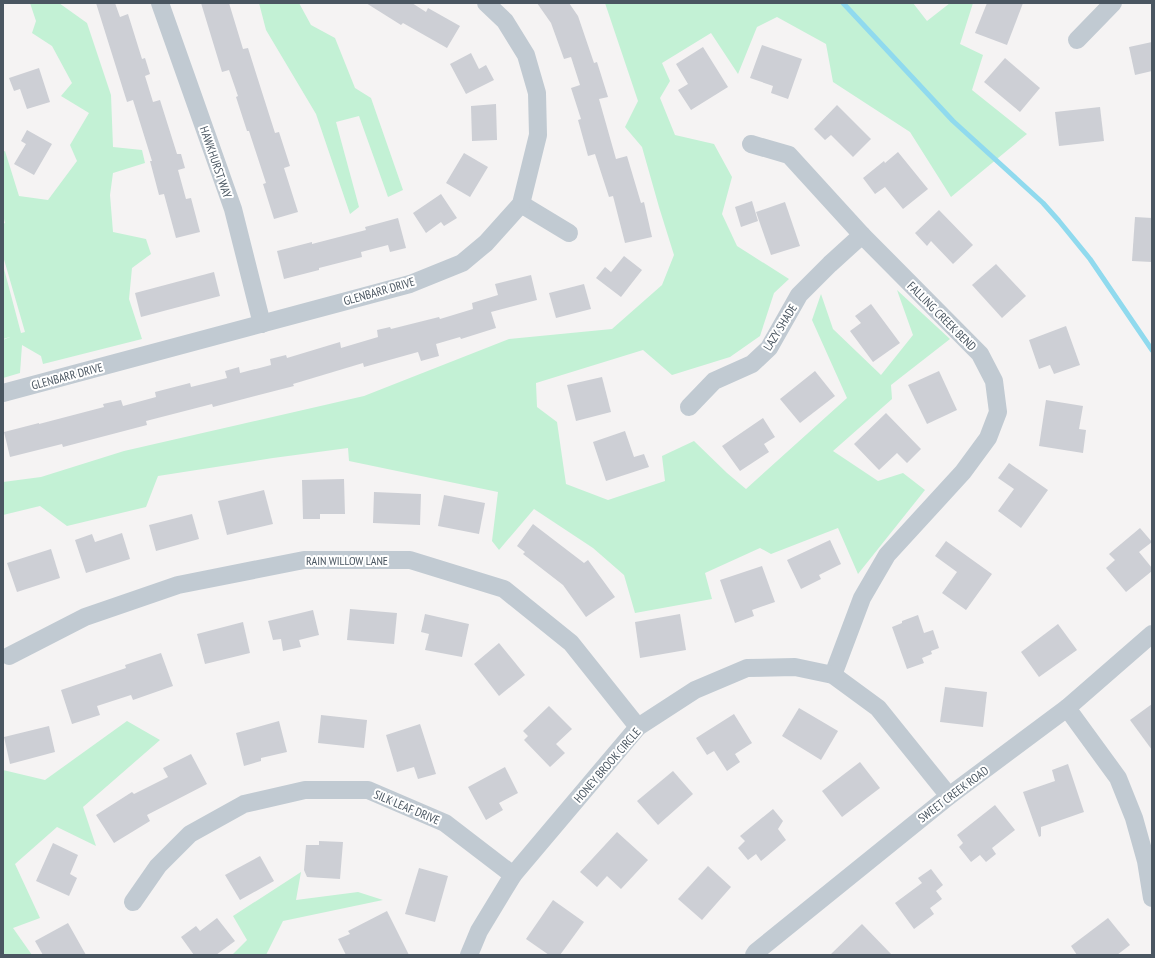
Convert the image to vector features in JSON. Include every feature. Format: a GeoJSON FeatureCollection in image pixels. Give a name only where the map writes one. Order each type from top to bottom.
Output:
{"type":"FeatureCollection","features":[{"type":"Feature","properties":{"kind":"street","name":"HAWKHURST WAY"},"geometry":{"type":"LineString","coordinates":[[160,3],[232,209],[262,324]]}},
{"type":"Feature","properties":{"kind":"street","name":"GLENBARR DRIVE"},"geometry":{"type":"LineString","coordinates":[[3,393],[410,284],[462,263],[486,243],[521,204],[538,135],[537,93],[526,55],[505,21],[486,3]]}},
{"type":"Feature","properties":{"kind":"street"},"geometry":{"type":"LineString","coordinates":[[1077,40],[1113,3]]}},
{"type":"Feature","properties":{"kind":"street","name":"FALLING CREEK BEND"},"geometry":{"type":"LineString","coordinates":[[751,144],[789,155],[862,235],[980,354],[994,382],[998,412],[988,438],[962,472],[887,555],[862,598],[833,675]]}},
{"type":"Feature","properties":{"kind":"street"},"geometry":{"type":"LineString","coordinates":[[521,204],[569,233]]}},
{"type":"Feature","properties":{"kind":"street","name":"LAZY SHADE"},"geometry":{"type":"LineString","coordinates":[[688,407],[714,381],[752,364],[769,348],[799,295],[862,235]]}},
{"type":"Feature","properties":{"kind":"street","name":"RAIN WILLOW LANE"},"geometry":{"type":"LineString","coordinates":[[9,656],[85,617],[178,585],[304,560],[410,560],[504,589],[571,643],[638,727]]}},
{"type":"Feature","properties":{"kind":"street","name":"SWEET CREEK ROAD"},"geometry":{"type":"LineString","coordinates":[[754,955],[860,866],[949,796],[1067,708],[1152,634]]}},
{"type":"Feature","properties":{"kind":"street","name":"HONEY BROOK CIRCLE"},"geometry":{"type":"LineString","coordinates":[[469,955],[479,931],[513,875],[638,727],[695,690],[747,668],[794,667],[833,675],[878,708],[949,796]]}},
{"type":"Feature","properties":{"kind":"street"},"geometry":{"type":"LineString","coordinates":[[1067,708],[1118,778],[1134,818],[1146,861],[1152,898]]}},
{"type":"Feature","properties":{"kind":"street","name":"SILK LEAF DRIVE"},"geometry":{"type":"LineString","coordinates":[[133,902],[158,866],[190,834],[244,804],[305,790],[368,790],[445,823],[513,875]]}},
{"type":"Feature","properties":{"kind":"green space"},"geometry":{"type":"Polygon","coordinates":[[[30,3],[59,3],[87,23],[111,95],[113,147],[142,150],[145,163],[113,173],[110,195],[113,232],[146,239],[151,254],[132,268],[129,299],[142,339],[43,364],[41,356],[22,345],[20,373],[3,378],[3,340],[10,337],[3,339],[3,265],[21,333],[25,332],[3,256],[3,224],[5,223],[3,215],[3,152],[5,151],[19,196],[48,200],[77,161],[70,145],[89,113],[61,96],[72,83],[52,46],[32,33],[36,21],[30,3]]]}},
{"type":"Feature","properties":{"kind":"green space"},"geometry":{"type":"Polygon","coordinates":[[[259,3],[299,3],[311,25],[335,38],[355,88],[371,98],[403,190],[388,197],[359,116],[336,122],[359,207],[350,214],[316,114],[266,30],[259,3]]]}},
{"type":"Feature","properties":{"kind":"green space"},"geometry":{"type":"Polygon","coordinates":[[[605,3],[913,3],[927,21],[950,3],[973,3],[960,44],[983,55],[972,90],[1027,134],[951,197],[910,132],[833,82],[826,44],[777,17],[757,27],[738,74],[711,33],[662,63],[670,81],[660,98],[675,135],[714,144],[732,177],[722,214],[737,246],[789,279],[774,293],[760,336],[730,357],[672,375],[643,350],[536,383],[537,407],[557,422],[566,484],[608,500],[665,481],[662,456],[694,441],[746,489],[847,398],[812,320],[821,294],[833,329],[881,375],[913,335],[897,290],[950,339],[891,385],[892,399],[833,451],[878,481],[903,473],[925,490],[858,574],[838,528],[771,554],[760,548],[705,573],[712,599],[635,613],[624,575],[593,548],[534,509],[499,550],[492,541],[498,492],[349,461],[348,448],[158,476],[146,507],[67,526],[40,506],[3,515],[3,482],[41,477],[124,451],[364,396],[509,339],[612,329],[662,285],[674,255],[642,147],[625,127],[638,101],[605,3]]]}},
{"type":"Feature","properties":{"kind":"green space"},"geometry":{"type":"Polygon","coordinates":[[[127,721],[160,740],[83,807],[96,846],[57,827],[15,864],[40,918],[13,928],[32,955],[3,955],[3,770],[45,780],[127,721]]]}},
{"type":"Feature","properties":{"kind":"green space"},"geometry":{"type":"Polygon","coordinates":[[[301,872],[296,900],[358,892],[383,900],[283,921],[266,955],[232,955],[247,940],[233,916],[301,872]]]}},
{"type":"Feature","properties":{"kind":"building"},"geometry":{"type":"Polygon","coordinates":[[[96,3],[115,3],[120,17],[128,14],[142,59],[145,58],[150,74],[145,76],[153,102],[160,100],[177,154],[181,154],[185,168],[178,170],[186,199],[191,198],[200,232],[176,238],[164,194],[159,195],[150,161],[152,161],[133,100],[127,102],[96,3]]]}},
{"type":"Feature","properties":{"kind":"building"},"geometry":{"type":"Polygon","coordinates":[[[201,3],[229,3],[243,49],[248,48],[275,133],[279,132],[290,166],[284,168],[298,212],[274,219],[263,184],[266,183],[236,97],[238,96],[229,70],[222,72],[201,3]]]}},
{"type":"Feature","properties":{"kind":"building"},"geometry":{"type":"Polygon","coordinates":[[[366,3],[412,3],[426,12],[428,8],[460,26],[447,48],[403,23],[401,25],[366,3]]]}},
{"type":"Feature","properties":{"kind":"building"},"geometry":{"type":"Polygon","coordinates":[[[537,3],[569,3],[578,16],[594,63],[597,62],[608,97],[599,99],[616,159],[627,156],[641,203],[644,202],[652,237],[625,243],[613,196],[609,197],[595,154],[588,156],[578,120],[581,119],[571,88],[580,85],[571,57],[564,59],[551,23],[537,3]]]}},
{"type":"Feature","properties":{"kind":"building"},"geometry":{"type":"Polygon","coordinates":[[[987,3],[1023,3],[1007,45],[975,33],[987,3]]]}},
{"type":"Feature","properties":{"kind":"building"},"geometry":{"type":"Polygon","coordinates":[[[1152,42],[1152,71],[1135,75],[1129,47],[1152,42]]]}},
{"type":"Feature","properties":{"kind":"building"},"geometry":{"type":"Polygon","coordinates":[[[762,45],[802,59],[788,99],[771,93],[773,86],[750,78],[762,45]]]}},
{"type":"Feature","properties":{"kind":"building"},"geometry":{"type":"Polygon","coordinates":[[[703,47],[728,87],[691,110],[678,90],[688,84],[676,64],[703,47]]]}},
{"type":"Feature","properties":{"kind":"building"},"geometry":{"type":"Polygon","coordinates":[[[471,53],[479,69],[486,65],[494,80],[466,94],[450,64],[471,53]]]}},
{"type":"Feature","properties":{"kind":"building"},"geometry":{"type":"Polygon","coordinates":[[[1005,58],[1040,88],[1020,112],[984,82],[1005,58]]]}},
{"type":"Feature","properties":{"kind":"building"},"geometry":{"type":"Polygon","coordinates":[[[39,68],[50,102],[27,109],[20,89],[14,91],[9,78],[39,68]]]}},
{"type":"Feature","properties":{"kind":"building"},"geometry":{"type":"Polygon","coordinates":[[[496,104],[497,140],[472,141],[471,106],[496,104]]]}},
{"type":"Feature","properties":{"kind":"building"},"geometry":{"type":"Polygon","coordinates":[[[837,105],[871,139],[853,157],[831,135],[825,140],[814,129],[837,105]]]}},
{"type":"Feature","properties":{"kind":"building"},"geometry":{"type":"Polygon","coordinates":[[[1100,107],[1104,141],[1059,146],[1055,112],[1100,107]]]}},
{"type":"Feature","properties":{"kind":"building"},"geometry":{"type":"Polygon","coordinates":[[[27,130],[52,144],[34,175],[14,164],[26,144],[21,141],[27,130]]]}},
{"type":"Feature","properties":{"kind":"building"},"geometry":{"type":"Polygon","coordinates":[[[898,152],[928,189],[903,209],[885,187],[875,194],[863,178],[898,152]]]}},
{"type":"Feature","properties":{"kind":"building"},"geometry":{"type":"Polygon","coordinates":[[[464,153],[488,167],[470,197],[446,183],[464,153]]]}},
{"type":"Feature","properties":{"kind":"building"},"geometry":{"type":"Polygon","coordinates":[[[441,194],[457,218],[444,226],[441,222],[426,233],[413,213],[441,194]]]}},
{"type":"Feature","properties":{"kind":"building"},"geometry":{"type":"Polygon","coordinates":[[[752,201],[758,221],[741,227],[735,207],[752,201]]]}},
{"type":"Feature","properties":{"kind":"building"},"geometry":{"type":"Polygon","coordinates":[[[785,202],[800,246],[771,255],[756,212],[785,202]]]}},
{"type":"Feature","properties":{"kind":"building"},"geometry":{"type":"Polygon","coordinates":[[[939,210],[973,245],[953,264],[931,241],[927,246],[915,233],[939,210]]]}},
{"type":"Feature","properties":{"kind":"building"},"geometry":{"type":"Polygon","coordinates":[[[1135,217],[1152,218],[1152,262],[1132,261],[1135,217]]]}},
{"type":"Feature","properties":{"kind":"building"},"geometry":{"type":"Polygon","coordinates":[[[398,218],[406,248],[390,252],[388,245],[361,252],[362,257],[284,279],[277,251],[312,242],[312,244],[366,230],[365,227],[398,218]]]}},
{"type":"Feature","properties":{"kind":"building"},"geometry":{"type":"Polygon","coordinates":[[[624,256],[642,270],[621,297],[596,278],[605,267],[611,272],[624,256]]]}},
{"type":"Feature","properties":{"kind":"building"},"geometry":{"type":"Polygon","coordinates":[[[996,264],[1026,296],[1002,318],[972,285],[996,264]]]}},
{"type":"Feature","properties":{"kind":"building"},"geometry":{"type":"Polygon","coordinates":[[[214,272],[220,296],[141,317],[135,293],[214,272]]]}},
{"type":"Feature","properties":{"kind":"building"},"geometry":{"type":"Polygon","coordinates":[[[531,275],[537,300],[491,312],[496,328],[461,339],[460,337],[436,344],[439,356],[421,361],[418,352],[364,367],[363,363],[293,384],[294,386],[213,407],[212,404],[146,421],[147,425],[63,447],[62,444],[10,457],[4,432],[104,407],[103,404],[121,400],[123,406],[156,397],[155,392],[190,383],[191,387],[227,378],[225,371],[239,367],[240,373],[271,365],[270,359],[286,355],[287,358],[340,342],[341,348],[378,337],[377,330],[390,327],[391,329],[439,317],[440,319],[473,309],[472,303],[498,295],[495,284],[531,275]]]}},
{"type":"Feature","properties":{"kind":"building"},"geometry":{"type":"Polygon","coordinates":[[[584,284],[591,309],[556,318],[549,293],[584,284]]]}},
{"type":"Feature","properties":{"kind":"building"},"geometry":{"type":"Polygon","coordinates":[[[871,304],[900,343],[873,362],[850,331],[861,323],[855,316],[871,304]]]}},
{"type":"Feature","properties":{"kind":"building"},"geometry":{"type":"Polygon","coordinates":[[[1066,326],[1080,365],[1054,374],[1050,365],[1039,369],[1029,340],[1066,326]]]}},
{"type":"Feature","properties":{"kind":"building"},"geometry":{"type":"Polygon","coordinates":[[[815,371],[835,396],[800,423],[780,399],[815,371]]]}},
{"type":"Feature","properties":{"kind":"building"},"geometry":{"type":"Polygon","coordinates":[[[939,371],[957,410],[927,424],[908,385],[939,371]]]}},
{"type":"Feature","properties":{"kind":"building"},"geometry":{"type":"Polygon","coordinates":[[[602,377],[611,412],[576,421],[567,385],[602,377]]]}},
{"type":"Feature","properties":{"kind":"building"},"geometry":{"type":"Polygon","coordinates":[[[1046,400],[1083,406],[1079,429],[1086,430],[1083,453],[1039,446],[1046,400]]]}},
{"type":"Feature","properties":{"kind":"building"},"geometry":{"type":"Polygon","coordinates":[[[886,413],[921,449],[907,463],[897,453],[879,470],[854,444],[886,413]]]}},
{"type":"Feature","properties":{"kind":"building"},"geometry":{"type":"Polygon","coordinates":[[[763,418],[775,437],[764,444],[769,452],[740,471],[722,446],[763,418]]]}},
{"type":"Feature","properties":{"kind":"building"},"geometry":{"type":"Polygon","coordinates":[[[625,431],[634,457],[644,454],[649,467],[606,481],[593,442],[625,431]]]}},
{"type":"Feature","properties":{"kind":"building"},"geometry":{"type":"Polygon","coordinates":[[[1009,463],[1048,490],[1021,528],[998,511],[1014,489],[998,478],[1009,463]]]}},
{"type":"Feature","properties":{"kind":"building"},"geometry":{"type":"Polygon","coordinates":[[[344,479],[345,514],[320,514],[320,519],[303,519],[302,480],[344,479]]]}},
{"type":"Feature","properties":{"kind":"building"},"geometry":{"type":"Polygon","coordinates":[[[264,490],[273,524],[227,535],[218,501],[264,490]]]}},
{"type":"Feature","properties":{"kind":"building"},"geometry":{"type":"Polygon","coordinates":[[[374,492],[421,494],[420,525],[373,523],[374,492]]]}},
{"type":"Feature","properties":{"kind":"building"},"geometry":{"type":"Polygon","coordinates":[[[444,495],[485,503],[479,534],[438,526],[444,495]]]}},
{"type":"Feature","properties":{"kind":"building"},"geometry":{"type":"Polygon","coordinates":[[[192,514],[199,539],[156,551],[149,525],[192,514]]]}},
{"type":"Feature","properties":{"kind":"building"},"geometry":{"type":"Polygon","coordinates":[[[533,524],[584,563],[588,560],[615,597],[586,617],[563,585],[523,554],[525,552],[517,546],[533,524]]]}},
{"type":"Feature","properties":{"kind":"building"},"geometry":{"type":"Polygon","coordinates":[[[1140,528],[1152,542],[1139,552],[1152,568],[1152,571],[1126,592],[1106,568],[1115,560],[1109,554],[1140,528]]]}},
{"type":"Feature","properties":{"kind":"building"},"geometry":{"type":"Polygon","coordinates":[[[122,533],[130,559],[86,573],[75,540],[92,534],[95,542],[122,533]]]}},
{"type":"Feature","properties":{"kind":"building"},"geometry":{"type":"Polygon","coordinates":[[[830,540],[841,564],[819,575],[821,579],[801,589],[787,560],[830,540]]]}},
{"type":"Feature","properties":{"kind":"building"},"geometry":{"type":"Polygon","coordinates":[[[946,541],[992,574],[966,610],[942,593],[957,572],[935,556],[946,541]]]}},
{"type":"Feature","properties":{"kind":"building"},"geometry":{"type":"Polygon","coordinates":[[[51,549],[60,578],[17,592],[7,563],[51,549]]]}},
{"type":"Feature","properties":{"kind":"building"},"geometry":{"type":"Polygon","coordinates":[[[762,566],[775,602],[752,610],[754,616],[735,623],[720,580],[762,566]]]}},
{"type":"Feature","properties":{"kind":"building"},"geometry":{"type":"Polygon","coordinates":[[[350,609],[397,613],[394,644],[347,640],[350,609]]]}},
{"type":"Feature","properties":{"kind":"building"},"geometry":{"type":"Polygon","coordinates":[[[313,610],[319,635],[299,640],[301,647],[283,651],[281,639],[273,640],[268,621],[313,610]]]}},
{"type":"Feature","properties":{"kind":"building"},"geometry":{"type":"Polygon","coordinates":[[[425,614],[469,624],[462,657],[425,650],[429,634],[421,632],[425,614]]]}},
{"type":"Feature","properties":{"kind":"building"},"geometry":{"type":"Polygon","coordinates":[[[680,614],[686,650],[640,658],[635,622],[680,614]]]}},
{"type":"Feature","properties":{"kind":"building"},"geometry":{"type":"Polygon","coordinates":[[[918,615],[924,633],[933,630],[939,648],[931,651],[932,654],[922,658],[924,663],[907,669],[892,627],[902,623],[902,621],[918,615]]]}},
{"type":"Feature","properties":{"kind":"building"},"geometry":{"type":"Polygon","coordinates":[[[243,622],[250,653],[205,664],[197,634],[243,622]]]}},
{"type":"Feature","properties":{"kind":"building"},"geometry":{"type":"Polygon","coordinates":[[[1058,624],[1077,650],[1039,677],[1021,652],[1058,624]]]}},
{"type":"Feature","properties":{"kind":"building"},"geometry":{"type":"Polygon","coordinates":[[[499,643],[525,675],[499,696],[474,664],[499,643]]]}},
{"type":"Feature","properties":{"kind":"building"},"geometry":{"type":"Polygon","coordinates":[[[161,653],[173,686],[133,700],[131,695],[97,706],[100,715],[72,724],[61,690],[126,668],[125,665],[161,653]]]}},
{"type":"Feature","properties":{"kind":"building"},"geometry":{"type":"Polygon","coordinates":[[[945,687],[987,692],[983,727],[940,722],[945,687]]]}},
{"type":"Feature","properties":{"kind":"building"},"geometry":{"type":"Polygon","coordinates":[[[1152,704],[1152,750],[1130,720],[1152,704]]]}},
{"type":"Feature","properties":{"kind":"building"},"geometry":{"type":"Polygon","coordinates":[[[549,706],[572,729],[556,744],[565,753],[550,767],[524,740],[528,736],[523,731],[549,706]]]}},
{"type":"Feature","properties":{"kind":"building"},"geometry":{"type":"Polygon","coordinates":[[[799,708],[838,731],[821,760],[782,736],[799,708]]]}},
{"type":"Feature","properties":{"kind":"building"},"geometry":{"type":"Polygon","coordinates":[[[734,714],[752,743],[735,754],[740,762],[727,771],[714,751],[707,755],[696,738],[734,714]]]}},
{"type":"Feature","properties":{"kind":"building"},"geometry":{"type":"Polygon","coordinates":[[[321,715],[367,720],[364,748],[318,743],[321,715]]]}},
{"type":"Feature","properties":{"kind":"building"},"geometry":{"type":"Polygon","coordinates":[[[279,721],[287,752],[261,758],[261,761],[244,766],[236,733],[279,721]]]}},
{"type":"Feature","properties":{"kind":"building"},"geometry":{"type":"Polygon","coordinates":[[[420,724],[436,774],[418,779],[414,767],[397,772],[386,735],[420,724]]]}},
{"type":"Feature","properties":{"kind":"building"},"geometry":{"type":"Polygon","coordinates":[[[49,726],[55,752],[10,764],[4,737],[49,726]]]}},
{"type":"Feature","properties":{"kind":"building"},"geometry":{"type":"Polygon","coordinates":[[[191,754],[207,784],[147,815],[150,821],[114,843],[96,815],[132,792],[134,794],[168,777],[163,768],[191,754]]]}},
{"type":"Feature","properties":{"kind":"building"},"geometry":{"type":"Polygon","coordinates":[[[860,762],[880,788],[842,817],[822,791],[860,762]]]}},
{"type":"Feature","properties":{"kind":"building"},"geometry":{"type":"Polygon","coordinates":[[[1068,764],[1084,812],[1041,827],[1041,836],[1039,837],[1023,792],[1055,781],[1052,770],[1068,764]]]}},
{"type":"Feature","properties":{"kind":"building"},"geometry":{"type":"Polygon","coordinates":[[[505,767],[518,793],[499,803],[503,810],[486,820],[468,787],[505,767]]]}},
{"type":"Feature","properties":{"kind":"building"},"geometry":{"type":"Polygon","coordinates":[[[673,771],[693,794],[658,825],[637,801],[673,771]]]}},
{"type":"Feature","properties":{"kind":"building"},"geometry":{"type":"Polygon","coordinates":[[[995,805],[1015,830],[992,848],[996,854],[986,862],[980,855],[971,862],[959,847],[963,843],[957,835],[995,805]]]}},
{"type":"Feature","properties":{"kind":"building"},"geometry":{"type":"Polygon","coordinates":[[[773,809],[783,821],[778,829],[786,840],[761,861],[756,854],[748,860],[738,848],[745,841],[740,836],[773,809]]]}},
{"type":"Feature","properties":{"kind":"building"},"geometry":{"type":"Polygon","coordinates":[[[617,832],[648,860],[621,889],[607,876],[597,887],[580,872],[617,832]]]}},
{"type":"Feature","properties":{"kind":"building"},"geometry":{"type":"Polygon","coordinates":[[[319,841],[343,842],[340,879],[307,877],[304,870],[306,845],[319,845],[319,841]]]}},
{"type":"Feature","properties":{"kind":"building"},"geometry":{"type":"Polygon","coordinates":[[[53,843],[78,855],[70,874],[77,878],[69,896],[36,881],[53,843]]]}},
{"type":"Feature","properties":{"kind":"building"},"geometry":{"type":"Polygon","coordinates":[[[260,856],[274,881],[240,900],[225,875],[260,856]]]}},
{"type":"Feature","properties":{"kind":"building"},"geometry":{"type":"Polygon","coordinates":[[[708,866],[731,887],[702,920],[678,899],[708,866]]]}},
{"type":"Feature","properties":{"kind":"building"},"geometry":{"type":"Polygon","coordinates":[[[419,868],[448,876],[435,922],[405,914],[419,868]]]}},
{"type":"Feature","properties":{"kind":"building"},"geometry":{"type":"Polygon","coordinates":[[[931,869],[943,885],[936,891],[942,899],[930,908],[934,914],[914,929],[895,903],[922,883],[918,878],[931,869]]]}},
{"type":"Feature","properties":{"kind":"building"},"geometry":{"type":"Polygon","coordinates":[[[553,900],[584,922],[560,955],[549,955],[526,939],[553,900]]]}},
{"type":"Feature","properties":{"kind":"building"},"geometry":{"type":"Polygon","coordinates":[[[387,911],[409,955],[346,955],[338,939],[350,934],[348,931],[387,911]]]}},
{"type":"Feature","properties":{"kind":"building"},"geometry":{"type":"Polygon","coordinates":[[[217,918],[235,941],[216,955],[194,955],[181,937],[196,926],[200,931],[217,918]]]}},
{"type":"Feature","properties":{"kind":"building"},"geometry":{"type":"Polygon","coordinates":[[[1108,918],[1130,945],[1117,955],[1077,955],[1071,946],[1108,918]]]}},
{"type":"Feature","properties":{"kind":"building"},"geometry":{"type":"Polygon","coordinates":[[[68,923],[86,955],[43,955],[35,941],[68,923]]]}},
{"type":"Feature","properties":{"kind":"building"},"geometry":{"type":"Polygon","coordinates":[[[862,924],[892,955],[830,955],[862,924]]]}},
{"type":"Feature","properties":{"kind":"waterway"},"geometry":{"type":"LineString","coordinates":[[843,3],[953,121],[1043,203],[1090,259],[1152,350]]}}]}
